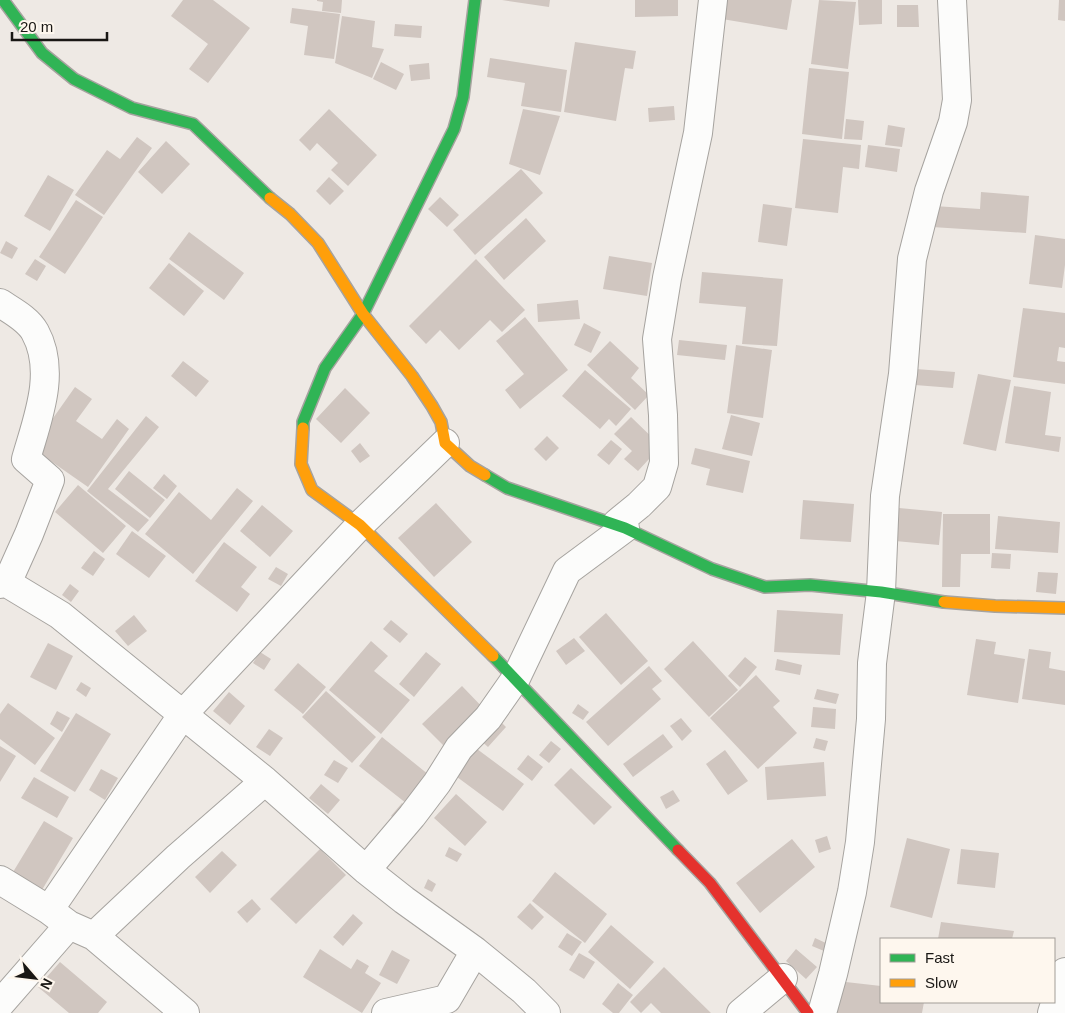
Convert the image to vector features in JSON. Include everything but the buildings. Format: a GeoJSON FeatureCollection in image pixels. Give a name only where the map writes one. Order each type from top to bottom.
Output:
{"type":"FeatureCollection","features":[{"type":"Feature","properties":{"kind":"street"},"geometry":{"type":"LineString","coordinates":[[3,0],[42,53],[74,79],[132,108],[193,124],[260,190],[290,214],[318,243],[363,314],[412,376],[441,422],[445,442],[470,466],[507,488],[625,528],[712,569],[765,587],[810,585],[881,592],[946,602],[995,606],[1065,608]]}},
{"type":"Feature","properties":{"kind":"street"},"geometry":{"type":"LineString","coordinates":[[475,0],[463,97],[454,129],[363,314],[326,368],[303,422],[301,464],[312,490],[360,524],[516,678],[710,884],[808,1013]]}},
{"type":"Feature","properties":{"kind":"street"},"geometry":{"type":"LineString","coordinates":[[625,528],[617,523],[639,506],[658,487],[664,462],[663,415],[657,339],[667,278],[698,132],[713,0]]}},
{"type":"Feature","properties":{"kind":"street"},"geometry":{"type":"LineString","coordinates":[[822,1013],[852,892],[860,842],[871,719],[872,663],[881,592],[885,496],[903,374],[912,259],[928,191],[953,122],[957,100],[952,0]]}},
{"type":"Feature","properties":{"kind":"street"},"geometry":{"type":"LineString","coordinates":[[0,304],[19,315],[35,331],[44,354],[46,383],[26,459],[50,480],[29,534],[4,583],[60,616],[265,781],[366,870],[475,951],[524,991],[546,1013]]}},
{"type":"Feature","properties":{"kind":"street"},"geometry":{"type":"LineString","coordinates":[[0,1004],[59,918],[182,714],[360,524],[445,442]]}},
{"type":"Feature","properties":{"kind":"street"},"geometry":{"type":"LineString","coordinates":[[366,870],[412,816],[437,783],[459,748],[488,718],[516,678],[567,570],[625,528]]}},
{"type":"Feature","properties":{"kind":"street"},"geometry":{"type":"LineString","coordinates":[[94,936],[178,857],[265,781]]}},
{"type":"Feature","properties":{"kind":"street"},"geometry":{"type":"LineString","coordinates":[[0,880],[59,918],[94,936],[185,1013]]}},
{"type":"Feature","properties":{"kind":"street"},"geometry":{"type":"LineString","coordinates":[[386,1013],[447,999],[475,951]]}},
{"type":"Feature","properties":{"kind":"street"},"geometry":{"type":"LineString","coordinates":[[1052,1013],[1065,972]]}},
{"type":"Feature","properties":{"kind":"street"},"geometry":{"type":"LineString","coordinates":[[741,1013],[783,978]]}},
{"type":"Feature","properties":{"kind":"traffic: fast"},"geometry":{"type":"LineString","coordinates":[[3,0],[42,53],[74,79],[132,108],[193,124],[270,198]]}},
{"type":"Feature","properties":{"kind":"traffic: fast"},"geometry":{"type":"LineString","coordinates":[[303,428],[303,422],[325,368],[363,314],[454,129],[463,97],[475,0]]}},
{"type":"Feature","properties":{"kind":"traffic: fast"},"geometry":{"type":"LineString","coordinates":[[485,475],[507,488],[625,528],[712,569],[765,587],[810,585],[881,592],[944,602]]}},
{"type":"Feature","properties":{"kind":"traffic: fast"},"geometry":{"type":"LineString","coordinates":[[493,656],[678,850]]}},
{"type":"Feature","properties":{"kind":"traffic: slow"},"geometry":{"type":"LineString","coordinates":[[270,198],[290,214],[318,243],[363,314],[412,376],[432,406],[441,422],[445,443],[470,466],[485,475]]}},
{"type":"Feature","properties":{"kind":"traffic: slow"},"geometry":{"type":"LineString","coordinates":[[303,428],[301,464],[312,490],[360,525],[493,656]]}},
{"type":"Feature","properties":{"kind":"traffic: slow"},"geometry":{"type":"LineString","coordinates":[[944,602],[1065,608]]}},
{"type":"Feature","properties":{"kind":"traffic: jam"},"geometry":{"type":"LineString","coordinates":[[678,850],[710,883],[808,1013]]}}]}
